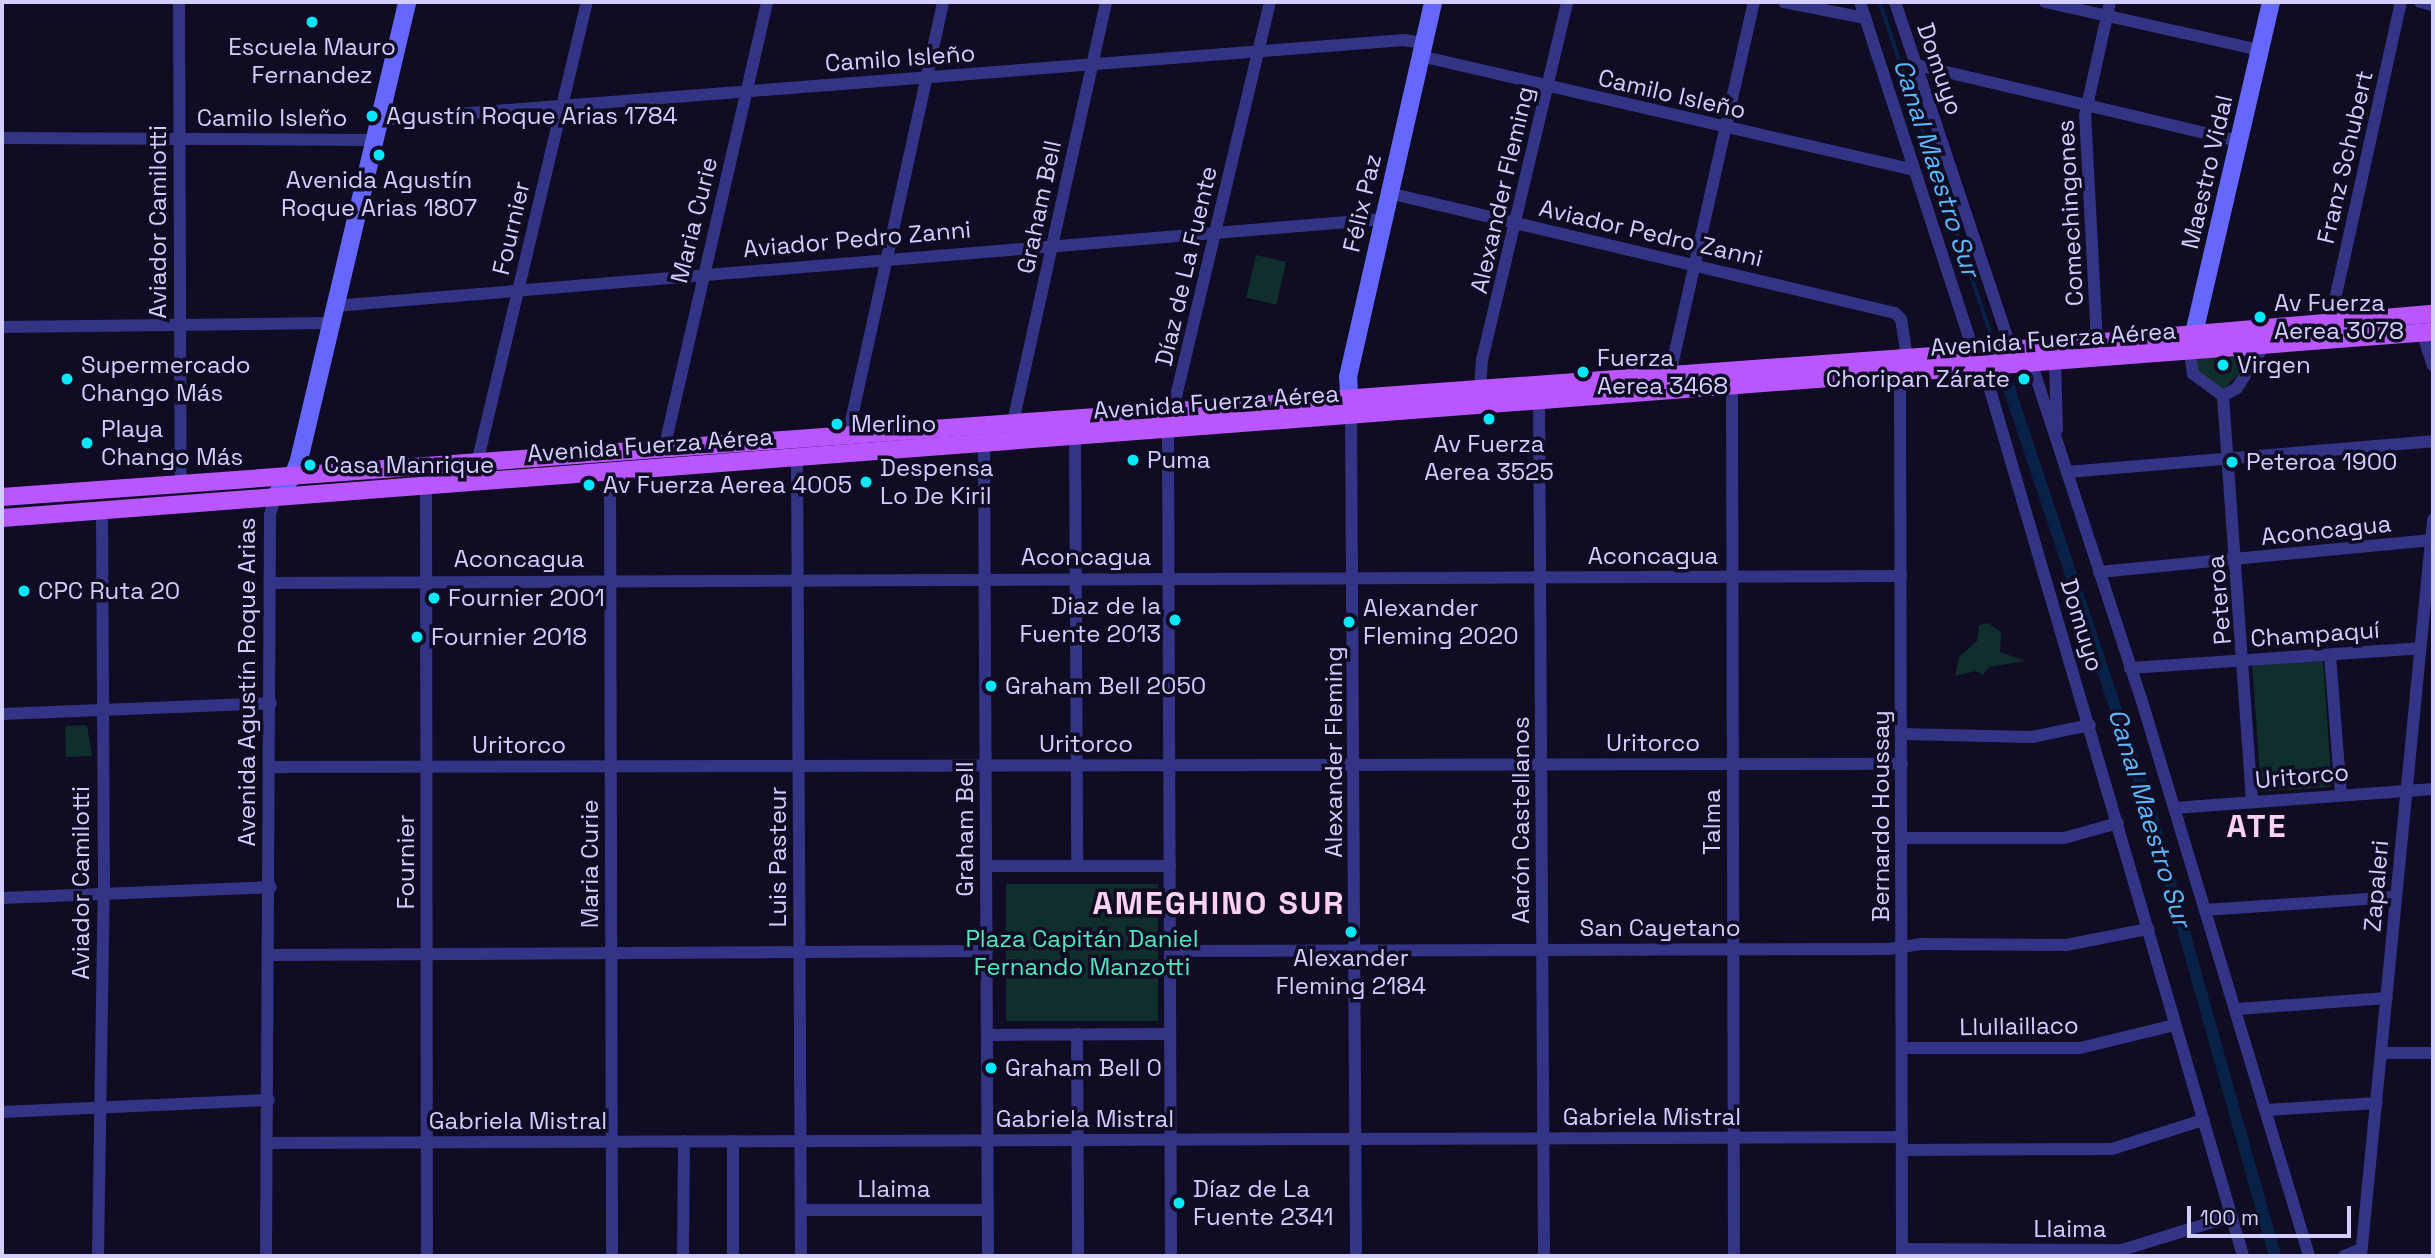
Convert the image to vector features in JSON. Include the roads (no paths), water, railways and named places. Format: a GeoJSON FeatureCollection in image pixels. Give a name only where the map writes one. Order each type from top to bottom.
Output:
{"type":"FeatureCollection","features":[{"type":"Feature","properties":{"kind":"main road","name":"Avenida Agustín Roque Arias"},"geometry":{"type":"LineString","coordinates":[[275,496],[293,476],[407,2]]}},
{"type":"Feature","properties":{"kind":"main road","name":"Félix Paz"},"geometry":{"type":"LineString","coordinates":[[1351,416],[1348,377],[1433,2]]}},
{"type":"Feature","properties":{"kind":"main road","name":"Maestro Vidal"},"geometry":{"type":"LineString","coordinates":[[2190,353],[2271,2]]}},
{"type":"Feature","properties":{"kind":"main road","name":"Avenida Fuerza Aérea"},"geometry":{"type":"LineString","coordinates":[[2,497],[1348,396],[1974,353],[2424,315]]}},
{"type":"Feature","properties":{"kind":"main road","name":"Avenida Fuerza Aérea"},"geometry":{"type":"LineString","coordinates":[[2,518],[2263,348],[2428,333]]}},
{"type":"Feature","properties":{"kind":"main road"},"geometry":{"type":"LineString","coordinates":[[1984,369],[1986,361],[2006,357],[2011,349]]}},
{"type":"Feature","properties":{"kind":"street","name":"Aviador Camilotti"},"geometry":{"type":"LineString","coordinates":[[179,2],[181,485]]}},
{"type":"Feature","properties":{"kind":"street","name":"Fournier"},"geometry":{"type":"LineString","coordinates":[[477,463],[587,2]]}},
{"type":"Feature","properties":{"kind":"street","name":"Maria Curie"},"geometry":{"type":"LineString","coordinates":[[664,449],[702,273],[767,2]]}},
{"type":"Feature","properties":{"kind":"street"},"geometry":{"type":"LineString","coordinates":[[848,435],[943,2]]}},
{"type":"Feature","properties":{"kind":"street","name":"Graham Bell"},"geometry":{"type":"LineString","coordinates":[[1013,422],[1106,2]]}},
{"type":"Feature","properties":{"kind":"street","name":"Díaz de La Fuente"},"geometry":{"type":"LineString","coordinates":[[1171,1256],[1168,430],[1270,2]]}},
{"type":"Feature","properties":{"kind":"street","name":"Alexander Fleming"},"geometry":{"type":"LineString","coordinates":[[1480,388],[1482,360],[1567,2]]}},
{"type":"Feature","properties":{"kind":"street"},"geometry":{"type":"LineString","coordinates":[[1670,374],[1754,2]]}},
{"type":"Feature","properties":{"kind":"street"},"geometry":{"type":"LineString","coordinates":[[1784,2],[1866,18]]}},
{"type":"Feature","properties":{"kind":"street"},"geometry":{"type":"LineString","coordinates":[[1860,2],[1974,353]]}},
{"type":"Feature","properties":{"kind":"street","name":"Domuyo"},"geometry":{"type":"LineString","coordinates":[[1895,2],[2011,349]]}},
{"type":"Feature","properties":{"kind":"street"},"geometry":{"type":"LineString","coordinates":[[2045,2],[2108,8],[2260,50]]}},
{"type":"Feature","properties":{"kind":"street","name":"Franz Schubert"},"geometry":{"type":"LineString","coordinates":[[2330,322],[2402,2]]}},
{"type":"Feature","properties":{"kind":"street"},"geometry":{"type":"LineString","coordinates":[[2420,2],[2433,5]]}},
{"type":"Feature","properties":{"kind":"street","name":"Comechingones"},"geometry":{"type":"LineString","coordinates":[[2097,341],[2086,105],[2108,8]]}},
{"type":"Feature","properties":{"kind":"street","name":"Camilo Isleño"},"geometry":{"type":"LineString","coordinates":[[379,120],[747,89],[1258,52],[1422,49],[1548,87],[1914,170]]}},
{"type":"Feature","properties":{"kind":"street"},"geometry":{"type":"LineString","coordinates":[[1917,65],[2239,141]]}},
{"type":"Feature","properties":{"kind":"street","name":"Camilo Isleño"},"geometry":{"type":"LineString","coordinates":[[2,138],[374,140]]}},
{"type":"Feature","properties":{"kind":"street","name":"Aviador Pedro Zanni"},"geometry":{"type":"LineString","coordinates":[[1389,192],[1895,313],[1901,319],[1907,357]]}},
{"type":"Feature","properties":{"kind":"street","name":"Aviador Pedro Zanni"},"geometry":{"type":"LineString","coordinates":[[2,327],[180,325],[332,314],[517,291],[702,273],[1383,219]]}},
{"type":"Feature","properties":{"kind":"street"},"geometry":{"type":"LineString","coordinates":[[2424,315],[2433,365]]}},
{"type":"Feature","properties":{"kind":"street"},"geometry":{"type":"LineString","coordinates":[[2190,353],[2193,374],[2222,396],[2237,388],[2263,348]]}},
{"type":"Feature","properties":{"kind":"street","name":"Domuyo"},"geometry":{"type":"LineString","coordinates":[[2055,363],[2058,444]]}},
{"type":"Feature","properties":{"kind":"street","name":"Domuyo"},"geometry":{"type":"LineString","coordinates":[[2032,365],[2237,1009],[2309,1256]]}},
{"type":"Feature","properties":{"kind":"street","name":"Domuyo"},"geometry":{"type":"LineString","coordinates":[[1984,369],[2243,1256]]}},
{"type":"Feature","properties":{"kind":"street","name":"Bernardo Houssay"},"geometry":{"type":"LineString","coordinates":[[1900,375],[1902,1252]]}},
{"type":"Feature","properties":{"kind":"street","name":"Aarón Castellanos"},"geometry":{"type":"LineString","coordinates":[[1538,384],[1544,1256]]}},
{"type":"Feature","properties":{"kind":"street","name":"Talma"},"geometry":{"type":"LineString","coordinates":[[1731,387],[1734,1256]]}},
{"type":"Feature","properties":{"kind":"street","name":"Peteroa"},"geometry":{"type":"LineString","coordinates":[[2222,396],[2245,661],[2252,801]]}},
{"type":"Feature","properties":{"kind":"street","name":"Alexander Fleming"},"geometry":{"type":"LineString","coordinates":[[1351,416],[1356,1256]]}},
{"type":"Feature","properties":{"kind":"street"},"geometry":{"type":"LineString","coordinates":[[1075,437],[1077,866]]}},
{"type":"Feature","properties":{"kind":"street"},"geometry":{"type":"LineString","coordinates":[[2067,472],[2433,441]]}},
{"type":"Feature","properties":{"kind":"street","name":"Graham Bell"},"geometry":{"type":"LineString","coordinates":[[985,444],[988,1256]]}},
{"type":"Feature","properties":{"kind":"street","name":"Luis Pasteur"},"geometry":{"type":"LineString","coordinates":[[797,458],[801,1256]]}},
{"type":"Feature","properties":{"kind":"street","name":"Fournier"},"geometry":{"type":"LineString","coordinates":[[426,467],[427,1256]]}},
{"type":"Feature","properties":{"kind":"street","name":"Maria Curie"},"geometry":{"type":"LineString","coordinates":[[610,472],[612,1256]]}},
{"type":"Feature","properties":{"kind":"street","name":"Avenida Agustín Roque Arias"},"geometry":{"type":"LineString","coordinates":[[266,1256],[271,955],[270,515],[275,496]]}},
{"type":"Feature","properties":{"kind":"street","name":"Aviador Camilotti"},"geometry":{"type":"LineString","coordinates":[[98,1256],[104,893],[102,511]]}},
{"type":"Feature","properties":{"kind":"street","name":"Zapaleri"},"geometry":{"type":"LineString","coordinates":[[2361,1252],[2433,523]]}},
{"type":"Feature","properties":{"kind":"street","name":"Aconcagua"},"geometry":{"type":"LineString","coordinates":[[2099,572],[2431,540]]}},
{"type":"Feature","properties":{"kind":"street","name":"Aconcagua"},"geometry":{"type":"LineString","coordinates":[[270,583],[427,580],[1901,576]]}},
{"type":"Feature","properties":{"kind":"street","name":"Champaquí"},"geometry":{"type":"LineString","coordinates":[[2130,668],[2420,648]]}},
{"type":"Feature","properties":{"kind":"street"},"geometry":{"type":"LineString","coordinates":[[2330,655],[2341,794]]}},
{"type":"Feature","properties":{"kind":"street"},"geometry":{"type":"LineString","coordinates":[[2,715],[271,703]]}},
{"type":"Feature","properties":{"kind":"street"},"geometry":{"type":"LineString","coordinates":[[1901,734],[2031,737],[2090,725]]}},
{"type":"Feature","properties":{"kind":"street","name":"Uritorco"},"geometry":{"type":"LineString","coordinates":[[271,767],[1902,764]]}},
{"type":"Feature","properties":{"kind":"street","name":"Uritorco"},"geometry":{"type":"LineString","coordinates":[[2174,808],[2433,789]]}},
{"type":"Feature","properties":{"kind":"street"},"geometry":{"type":"LineString","coordinates":[[1902,838],[2064,838],[2118,823]]}},
{"type":"Feature","properties":{"kind":"street"},"geometry":{"type":"LineString","coordinates":[[986,866],[1170,866]]}},
{"type":"Feature","properties":{"kind":"street"},"geometry":{"type":"LineString","coordinates":[[2,898],[271,887]]}},
{"type":"Feature","properties":{"kind":"street"},"geometry":{"type":"LineString","coordinates":[[2205,909],[2396,897]]}},
{"type":"Feature","properties":{"kind":"street","name":"San Cayetano"},"geometry":{"type":"LineString","coordinates":[[1170,951],[2067,945],[2148,929]]}},
{"type":"Feature","properties":{"kind":"street"},"geometry":{"type":"LineString","coordinates":[[271,955],[986,951]]}},
{"type":"Feature","properties":{"kind":"street"},"geometry":{"type":"LineString","coordinates":[[2237,1009],[2386,998]]}},
{"type":"Feature","properties":{"kind":"street","name":"Llullaillaco"},"geometry":{"type":"LineString","coordinates":[[1902,1048],[2080,1048],[2175,1025]]}},
{"type":"Feature","properties":{"kind":"street"},"geometry":{"type":"LineString","coordinates":[[1077,1034],[1078,1256]]}},
{"type":"Feature","properties":{"kind":"street"},"geometry":{"type":"LineString","coordinates":[[987,1035],[1170,1034]]}},
{"type":"Feature","properties":{"kind":"street"},"geometry":{"type":"LineString","coordinates":[[2381,1053],[2433,1053]]}},
{"type":"Feature","properties":{"kind":"street"},"geometry":{"type":"LineString","coordinates":[[2,1112],[99,1105],[269,1100]]}},
{"type":"Feature","properties":{"kind":"street"},"geometry":{"type":"LineString","coordinates":[[2266,1110],[2376,1103]]}},
{"type":"Feature","properties":{"kind":"street","name":"Gabriela Mistral"},"geometry":{"type":"LineString","coordinates":[[268,1143],[1734,1138],[2112,1149],[2203,1120]]}},
{"type":"Feature","properties":{"kind":"street"},"geometry":{"type":"LineString","coordinates":[[683,1256],[684,1141]]}},
{"type":"Feature","properties":{"kind":"street"},"geometry":{"type":"LineString","coordinates":[[733,1141],[733,1256]]}},
{"type":"Feature","properties":{"kind":"street","name":"Llaima"},"geometry":{"type":"LineString","coordinates":[[800,1210],[988,1210]]}},
{"type":"Feature","properties":{"kind":"street","name":"Llaima"},"geometry":{"type":"LineString","coordinates":[[1902,1252],[2122,1250],[2232,1216]]}},
{"type":"Feature","properties":{"kind":"street"},"geometry":{"type":"LineString","coordinates":[[2344,1256],[2361,1252]]}},
{"type":"Feature","properties":{"kind":"waterway","name":"Canal Maestro Sur"},"geometry":{"type":"LineString","coordinates":[[1880,2],[1991,334]]}},
{"type":"Feature","properties":{"kind":"waterway","name":"Canal Maestro Sur"},"geometry":{"type":"LineString","coordinates":[[2008,385],[2150,811],[2275,1256]]}},
{"type":"Feature","properties":{"kind":"place","name":"Escuela Mauro Fernandez"},"geometry":{"type":"Point","coordinates":[312,22]}},
{"type":"Feature","properties":{"kind":"place","name":"Agustín Roque Arias 1784"},"geometry":{"type":"Point","coordinates":[372,116]}},
{"type":"Feature","properties":{"kind":"place","name":"Avenida Agustín Roque Arias 1807"},"geometry":{"type":"Point","coordinates":[379,155]}},
{"type":"Feature","properties":{"kind":"place","name":"Av Fuerza Aerea 3078"},"geometry":{"type":"Point","coordinates":[2260,317]}},
{"type":"Feature","properties":{"kind":"place","name":"Virgen"},"geometry":{"type":"Point","coordinates":[2223,365]}},
{"type":"Feature","properties":{"kind":"place","name":"Fuerza Aerea 3468"},"geometry":{"type":"Point","coordinates":[1583,372]}},
{"type":"Feature","properties":{"kind":"place","name":"Supermercado Chango Más"},"geometry":{"type":"Point","coordinates":[67,379]}},
{"type":"Feature","properties":{"kind":"place","name":"Choripan Zárate"},"geometry":{"type":"Point","coordinates":[2024,379]}},
{"type":"Feature","properties":{"kind":"place","name":"Av Fuerza Aerea 3525"},"geometry":{"type":"Point","coordinates":[1489,419]}},
{"type":"Feature","properties":{"kind":"place","name":"Merlino"},"geometry":{"type":"Point","coordinates":[837,424]}},
{"type":"Feature","properties":{"kind":"place","name":"Playa Chango Más"},"geometry":{"type":"Point","coordinates":[87,443]}},
{"type":"Feature","properties":{"kind":"place","name":"Puma"},"geometry":{"type":"Point","coordinates":[1133,460]}},
{"type":"Feature","properties":{"kind":"place","name":"Peteroa 1900"},"geometry":{"type":"Point","coordinates":[2232,462]}},
{"type":"Feature","properties":{"kind":"place","name":"Casa Manrique"},"geometry":{"type":"Point","coordinates":[310,465]}},
{"type":"Feature","properties":{"kind":"place","name":"Despensa Lo De Kiril"},"geometry":{"type":"Point","coordinates":[866,482]}},
{"type":"Feature","properties":{"kind":"place","name":"Av Fuerza Aerea 4005"},"geometry":{"type":"Point","coordinates":[589,485]}},
{"type":"Feature","properties":{"kind":"place","name":"CPC Ruta 20"},"geometry":{"type":"Point","coordinates":[24,591]}},
{"type":"Feature","properties":{"kind":"place","name":"Fournier 2001"},"geometry":{"type":"Point","coordinates":[434,598]}},
{"type":"Feature","properties":{"kind":"place","name":"Diaz de la Fuente 2013"},"geometry":{"type":"Point","coordinates":[1175,620]}},
{"type":"Feature","properties":{"kind":"place","name":"Alexander Fleming 2020"},"geometry":{"type":"Point","coordinates":[1349,622]}},
{"type":"Feature","properties":{"kind":"place","name":"Fournier 2018"},"geometry":{"type":"Point","coordinates":[417,637]}},
{"type":"Feature","properties":{"kind":"place","name":"Graham Bell 2050"},"geometry":{"type":"Point","coordinates":[991,686]}},
{"type":"Feature","properties":{"kind":"place","name":"Alexander Fleming 2184"},"geometry":{"type":"Point","coordinates":[1351,932]}},
{"type":"Feature","properties":{"kind":"place","name":"Graham Bell 0"},"geometry":{"type":"Point","coordinates":[991,1068]}},
{"type":"Feature","properties":{"kind":"place","name":"Díaz de La Fuente 2341"},"geometry":{"type":"Point","coordinates":[1179,1203]}},
{"type":"Feature","properties":{"kind":"district","name":"ATE"},"geometry":{"type":"Point","coordinates":[2257,826]}},
{"type":"Feature","properties":{"kind":"district","name":"AMEGHINO SUR"},"geometry":{"type":"Point","coordinates":[1219,903]}},
{"type":"Feature","properties":{"kind":"park label","name":"Plaza Capitán Daniel Fernando Manzotti"},"geometry":{"type":"Point","coordinates":[1082,953]}}]}
